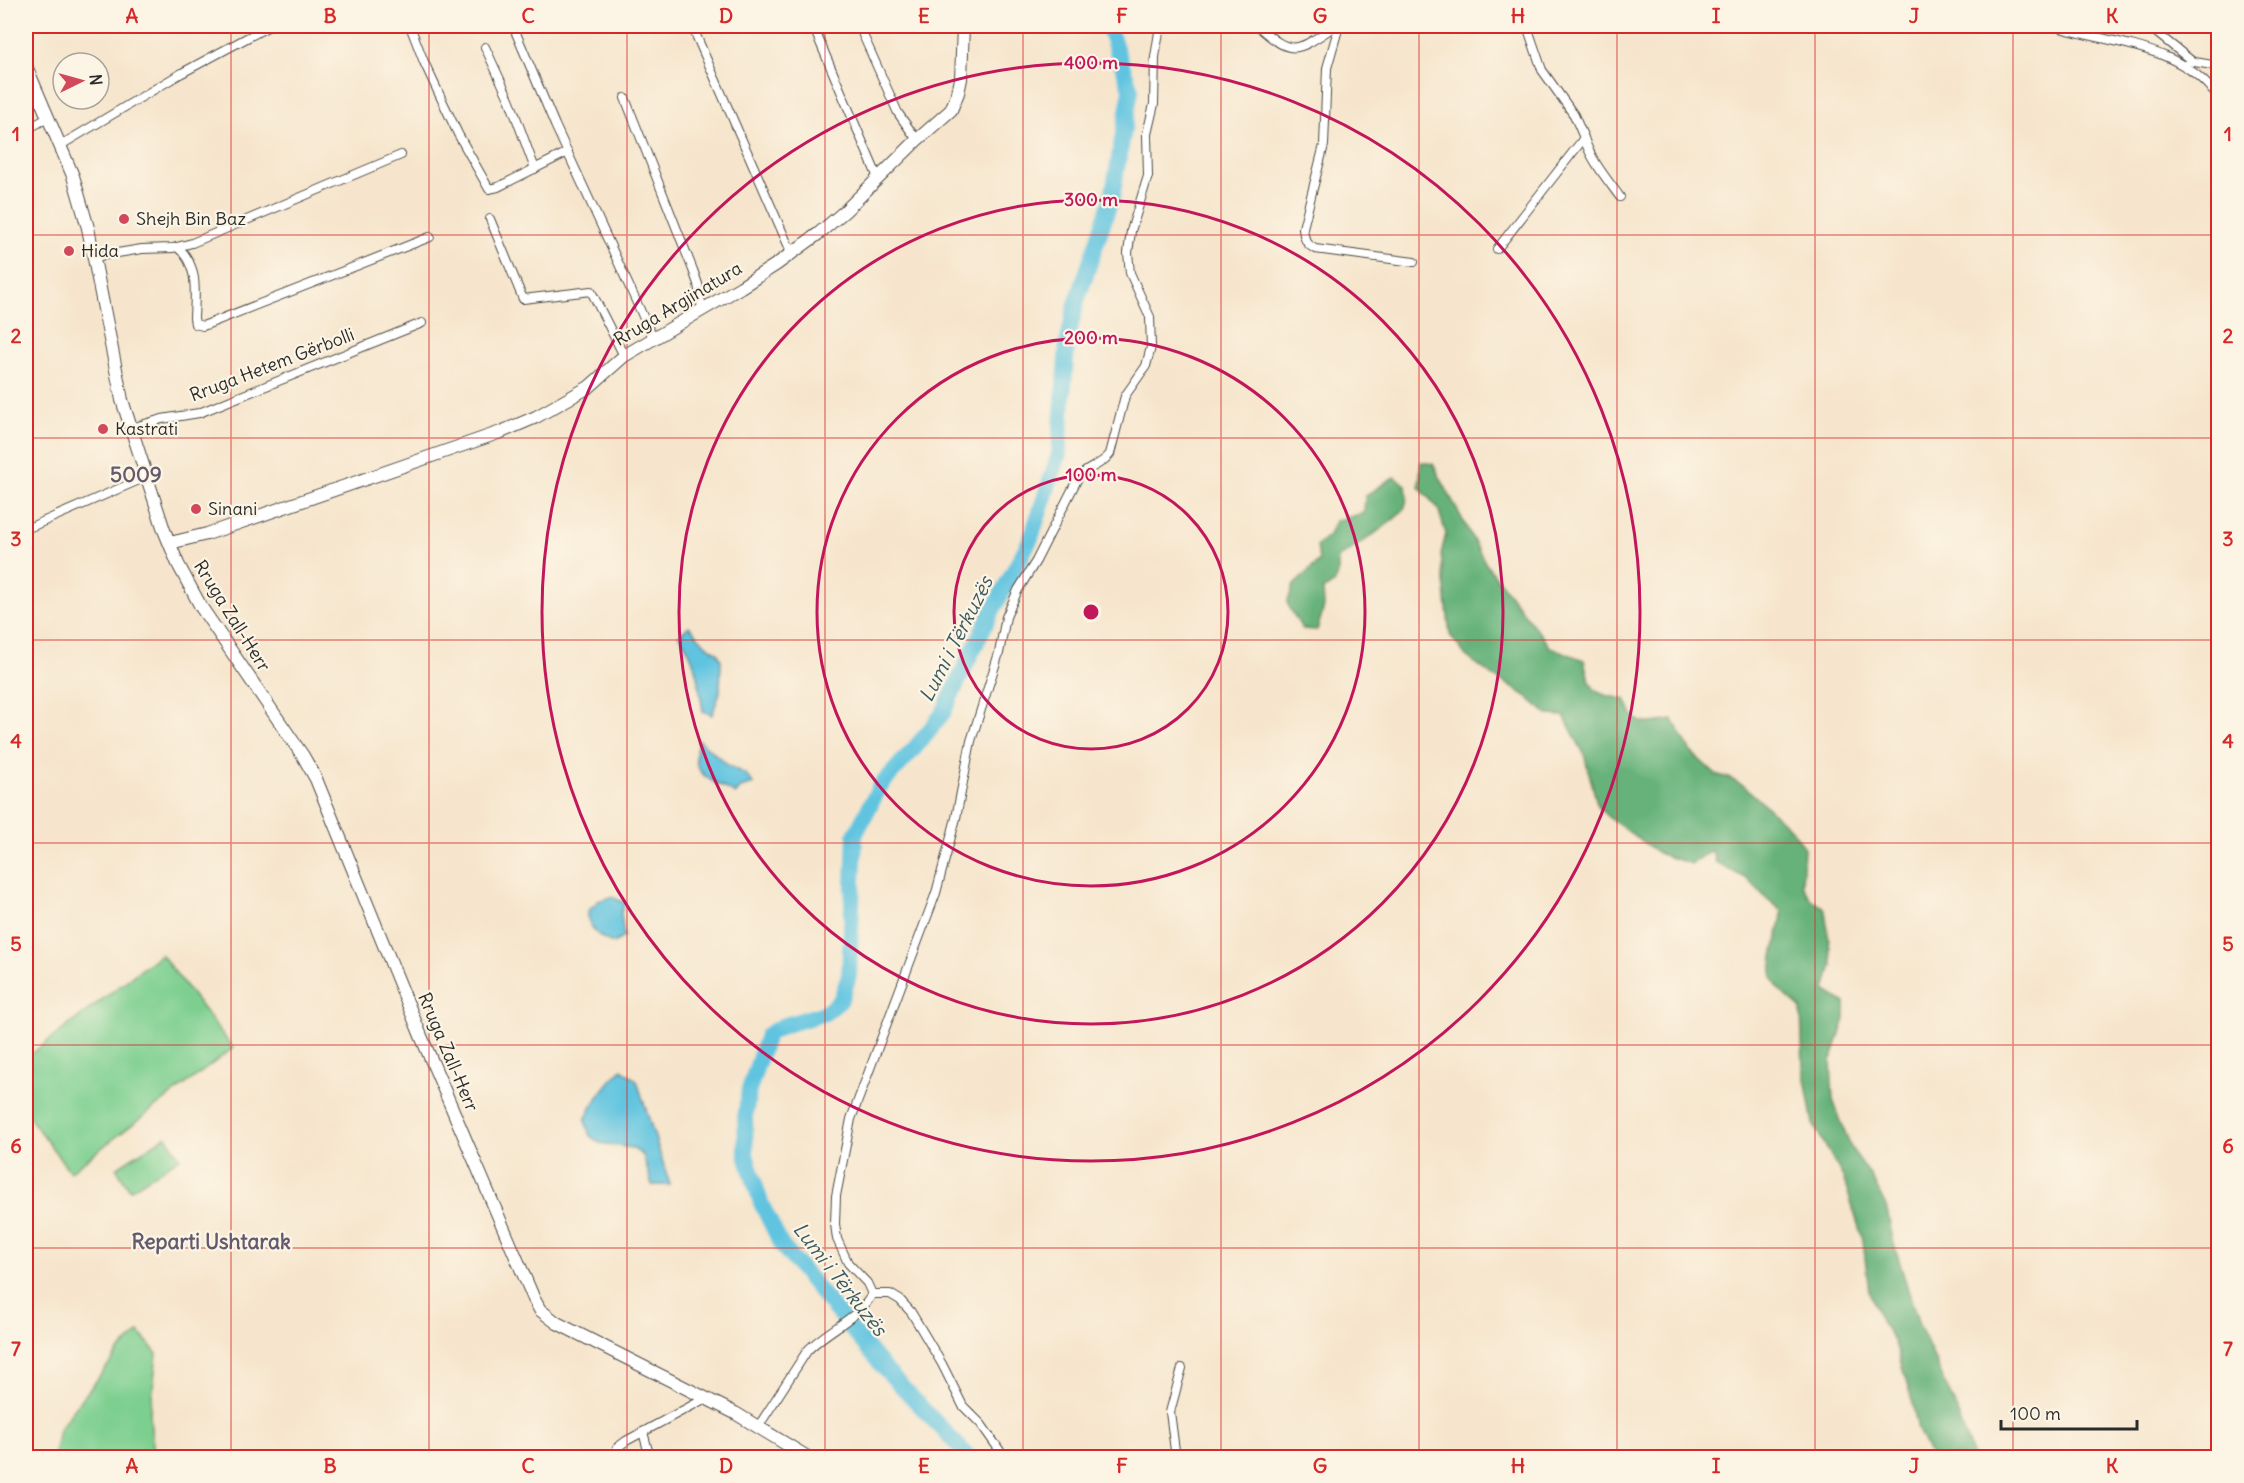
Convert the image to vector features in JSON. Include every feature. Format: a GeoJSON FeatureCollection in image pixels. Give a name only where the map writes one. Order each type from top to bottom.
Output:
{"type":"FeatureCollection","features":[{"type":"Feature","properties":{"kind":"main road","name":"Rruga Argjinatura"},"geometry":{"type":"LineString","coordinates":[[170,543],[207,534],[501,432],[577,396],[624,356],[792,254],[845,211],[917,140],[944,118],[955,102],[961,78],[964,26]]}},
{"type":"Feature","properties":{"kind":"main road","name":"Rruga Zall-Herr"},"geometry":{"type":"LineString","coordinates":[[26,66],[61,145],[81,201],[117,377],[131,428],[170,543],[188,585],[201,607],[303,756],[316,779],[421,1036],[540,1310],[557,1323],[706,1398],[809,1458]]}},
{"type":"Feature","properties":{"kind":"street"},"geometry":{"type":"LineString","coordinates":[[61,145],[170,80],[269,26]]}},
{"type":"Feature","properties":{"kind":"street"},"geometry":{"type":"LineString","coordinates":[[410,26],[433,82],[489,189],[498,188],[568,152]]}},
{"type":"Feature","properties":{"kind":"street"},"geometry":{"type":"LineString","coordinates":[[513,26],[653,338]]}},
{"type":"Feature","properties":{"kind":"street"},"geometry":{"type":"LineString","coordinates":[[692,26],[792,254]]}},
{"type":"Feature","properties":{"kind":"street"},"geometry":{"type":"LineString","coordinates":[[813,26],[878,178]]}},
{"type":"Feature","properties":{"kind":"street"},"geometry":{"type":"LineString","coordinates":[[859,26],[898,113],[917,140]]}},
{"type":"Feature","properties":{"kind":"street"},"geometry":{"type":"LineString","coordinates":[[872,1294],[867,1283],[848,1263],[837,1239],[835,1224],[836,1196],[851,1119],[936,893],[956,818],[970,741],[999,653],[1011,604],[1036,561],[1073,486],[1082,473],[1105,461],[1110,454],[1125,396],[1146,366],[1149,357],[1152,336],[1150,317],[1130,273],[1128,253],[1131,231],[1148,176],[1147,134],[1154,104],[1155,57],[1160,26]]}},
{"type":"Feature","properties":{"kind":"street"},"geometry":{"type":"LineString","coordinates":[[1257,26],[1277,43],[1293,48],[1337,26]]}},
{"type":"Feature","properties":{"kind":"street"},"geometry":{"type":"LineString","coordinates":[[1337,26],[1327,68],[1324,145],[1303,228],[1304,237],[1308,245],[1316,249],[1414,262]]}},
{"type":"Feature","properties":{"kind":"street"},"geometry":{"type":"LineString","coordinates":[[1527,26],[1542,70],[1574,115],[1588,151],[1620,197]]}},
{"type":"Feature","properties":{"kind":"street"},"geometry":{"type":"LineString","coordinates":[[2054,26],[2122,42],[2170,57],[2218,66]]}},
{"type":"Feature","properties":{"kind":"street"},"geometry":{"type":"LineString","coordinates":[[2148,26],[2193,62]]}},
{"type":"Feature","properties":{"kind":"street"},"geometry":{"type":"LineString","coordinates":[[485,47],[510,101],[535,169]]}},
{"type":"Feature","properties":{"kind":"street"},"geometry":{"type":"LineString","coordinates":[[2170,57],[2204,82],[2218,98]]}},
{"type":"Feature","properties":{"kind":"street"},"geometry":{"type":"LineString","coordinates":[[625,98],[696,277],[702,309]]}},
{"type":"Feature","properties":{"kind":"street"},"geometry":{"type":"LineString","coordinates":[[26,130],[49,117]]}},
{"type":"Feature","properties":{"kind":"street"},"geometry":{"type":"LineString","coordinates":[[1497,249],[1584,138]]}},
{"type":"Feature","properties":{"kind":"street"},"geometry":{"type":"LineString","coordinates":[[93,257],[142,249],[177,247],[192,243],[401,155]]}},
{"type":"Feature","properties":{"kind":"street"},"geometry":{"type":"LineString","coordinates":[[490,219],[523,299],[591,291],[596,296],[624,356]]}},
{"type":"Feature","properties":{"kind":"street"},"geometry":{"type":"LineString","coordinates":[[177,247],[189,260],[192,270],[195,324],[203,326],[430,237]]}},
{"type":"Feature","properties":{"kind":"street","name":"Rruga Hetem Gërbolli"},"geometry":{"type":"LineString","coordinates":[[131,428],[162,419],[199,413],[422,323]]}},
{"type":"Feature","properties":{"kind":"street"},"geometry":{"type":"LineString","coordinates":[[26,529],[147,477]]}},
{"type":"Feature","properties":{"kind":"street"},"geometry":{"type":"LineString","coordinates":[[758,1427],[807,1351],[833,1328],[858,1311],[872,1294]]}},
{"type":"Feature","properties":{"kind":"street"},"geometry":{"type":"LineString","coordinates":[[872,1294],[890,1294],[900,1300],[911,1312],[942,1364],[963,1406],[981,1424],[1005,1458]]}},
{"type":"Feature","properties":{"kind":"street"},"geometry":{"type":"LineString","coordinates":[[1176,1458],[1170,1412],[1182,1368]]}},
{"type":"Feature","properties":{"kind":"street"},"geometry":{"type":"LineString","coordinates":[[611,1458],[618,1447],[706,1398]]}},
{"type":"Feature","properties":{"kind":"street"},"geometry":{"type":"LineString","coordinates":[[643,1432],[650,1458]]}},
{"type":"Feature","properties":{"kind":"green space"},"geometry":{"type":"Polygon","coordinates":[[[1421,462],[1433,464],[1486,564],[1550,647],[1584,660],[1591,685],[1599,693],[1625,699],[1633,716],[1638,720],[1648,723],[1673,720],[1691,752],[1715,774],[1744,786],[1793,831],[1804,847],[1802,885],[1809,897],[1825,909],[1832,965],[1825,990],[1845,1003],[1845,1019],[1831,1061],[1833,1100],[1851,1148],[1871,1176],[1886,1206],[1894,1244],[1919,1325],[1954,1403],[1973,1457],[1935,1457],[1928,1451],[1918,1430],[1912,1400],[1894,1340],[1882,1323],[1869,1292],[1863,1240],[1843,1177],[1813,1124],[1803,1068],[1801,1009],[1779,989],[1773,978],[1772,960],[1782,911],[1749,880],[1716,863],[1712,850],[1691,864],[1660,854],[1608,817],[1598,807],[1584,754],[1564,716],[1548,715],[1526,696],[1466,656],[1450,635],[1441,554],[1446,534],[1438,508],[1419,487],[1421,462]]]}},
{"type":"Feature","properties":{"kind":"green space"},"geometry":{"type":"Polygon","coordinates":[[[1394,477],[1406,485],[1407,500],[1404,509],[1383,528],[1338,558],[1338,574],[1334,584],[1323,589],[1324,607],[1317,630],[1302,629],[1287,603],[1294,585],[1319,561],[1317,545],[1329,535],[1335,521],[1364,513],[1365,496],[1394,477]]]}},
{"type":"Feature","properties":{"kind":"green space"},"geometry":{"type":"Polygon","coordinates":[[[161,954],[233,1048],[70,1172],[26,1113],[26,1058],[161,954]]]}},
{"type":"Feature","properties":{"kind":"green space"},"geometry":{"type":"Polygon","coordinates":[[[166,1136],[180,1158],[130,1190],[116,1168],[166,1136]]]}},
{"type":"Feature","properties":{"kind":"green space"},"geometry":{"type":"Polygon","coordinates":[[[139,1332],[157,1354],[150,1413],[153,1457],[54,1457],[59,1429],[119,1351],[139,1332]]]}},
{"type":"Feature","properties":{"kind":"green space"},"geometry":{"type":"Polygon","coordinates":[[[1836,1446],[1885,1457],[1795,1457],[1818,1454],[1836,1446]]]}},
{"type":"Feature","properties":{"kind":"water"},"geometry":{"type":"Polygon","coordinates":[[[689,626],[706,645],[717,652],[721,660],[720,692],[712,715],[703,711],[693,662],[679,635],[689,626]]]}},
{"type":"Feature","properties":{"kind":"water"},"geometry":{"type":"Polygon","coordinates":[[[699,740],[729,766],[745,774],[754,784],[740,788],[736,794],[710,780],[699,769],[696,761],[699,740]]]}},
{"type":"Feature","properties":{"kind":"water"},"geometry":{"type":"Polygon","coordinates":[[[612,897],[625,903],[621,913],[624,937],[613,943],[594,931],[588,917],[588,911],[598,901],[612,897]]]}},
{"type":"Feature","properties":{"kind":"water"},"geometry":{"type":"Polygon","coordinates":[[[622,1069],[637,1081],[670,1185],[652,1185],[643,1155],[632,1148],[600,1143],[590,1136],[585,1120],[601,1093],[622,1069]]]}},
{"type":"Feature","properties":{"kind":"waterway","name":"Lumi i Tërkuzës"},"geometry":{"type":"LineString","coordinates":[[970,1458],[883,1367],[782,1246],[761,1203],[746,1155],[745,1117],[749,1090],[767,1035],[782,1026],[825,1013],[840,1001],[849,976],[855,835],[880,786],[943,713],[986,623],[1031,538],[1059,454],[1067,344],[1075,307],[1112,197],[1131,90],[1108,26]]}},
{"type":"Feature","properties":{"kind":"place","name":"Shejh Bin Baz"},"geometry":{"type":"Point","coordinates":[124,219]}},
{"type":"Feature","properties":{"kind":"place","name":"Hida"},"geometry":{"type":"Point","coordinates":[69,251]}},
{"type":"Feature","properties":{"kind":"place","name":"Kastrati"},"geometry":{"type":"Point","coordinates":[103,429]}},
{"type":"Feature","properties":{"kind":"place","name":"Sinani"},"geometry":{"type":"Point","coordinates":[196,509]}},
{"type":"Feature","properties":{"kind":"district","name":"5009"},"geometry":{"type":"Point","coordinates":[136,475]}},
{"type":"Feature","properties":{"kind":"district","name":"Reparti Ushtarak"},"geometry":{"type":"Point","coordinates":[211,1242]}}]}
